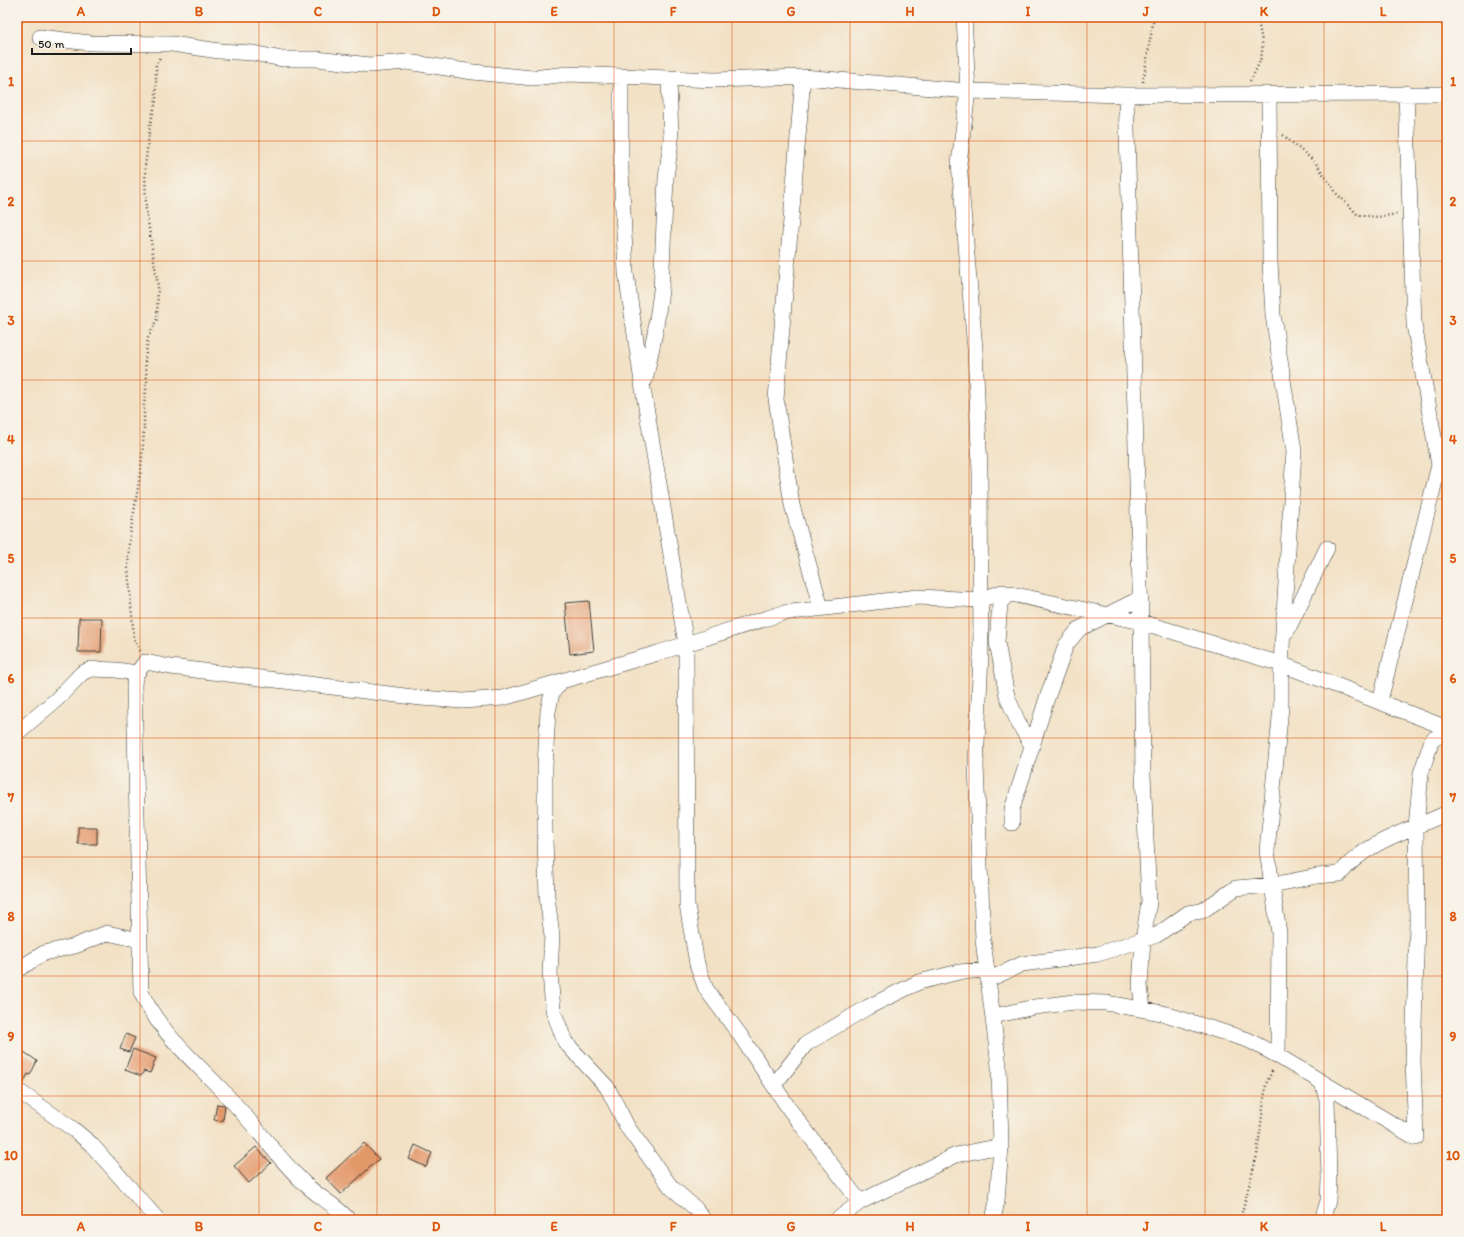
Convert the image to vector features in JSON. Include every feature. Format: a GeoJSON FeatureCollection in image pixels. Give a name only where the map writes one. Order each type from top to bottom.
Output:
{"type":"FeatureCollection","features":[{"type":"Feature","properties":{"kind":"street"},"geometry":{"type":"LineString","coordinates":[[964,17],[968,91],[959,163],[974,348],[980,472],[981,654],[976,765],[983,940],[999,1066],[1001,1146],[997,1201],[993,1220]]}},
{"type":"Feature","properties":{"kind":"street"},"geometry":{"type":"LineString","coordinates":[[40,37],[90,42],[172,44],[219,51],[253,53],[282,59],[316,59],[370,65],[407,62],[473,72],[532,78],[568,74],[714,80],[803,77],[968,91],[1133,95],[1447,94]]}},
{"type":"Feature","properties":{"kind":"street"},"geometry":{"type":"LineString","coordinates":[[621,76],[621,172],[626,273],[643,389],[686,644],[688,905],[696,964],[706,989],[740,1035],[790,1110],[860,1202]]}},
{"type":"Feature","properties":{"kind":"street"},"geometry":{"type":"LineString","coordinates":[[803,77],[776,399],[792,505],[821,608]]}},
{"type":"Feature","properties":{"kind":"street"},"geometry":{"type":"LineString","coordinates":[[643,389],[655,333],[661,291],[666,178],[671,141],[669,78]]}},
{"type":"Feature","properties":{"kind":"street"},"geometry":{"type":"LineString","coordinates":[[1380,701],[1439,465],[1414,324],[1406,93]]}},
{"type":"Feature","properties":{"kind":"street"},"geometry":{"type":"LineString","coordinates":[[1133,95],[1143,775],[1149,902],[1142,940],[1140,986],[1143,1009]]}},
{"type":"Feature","properties":{"kind":"street"},"geometry":{"type":"LineString","coordinates":[[1269,95],[1270,262],[1273,314],[1294,451],[1281,664],[1281,707],[1267,851],[1279,933],[1278,1056]]}},
{"type":"Feature","properties":{"kind":"street"},"geometry":{"type":"LineString","coordinates":[[1283,641],[1301,598],[1327,548]]}},
{"type":"Feature","properties":{"kind":"street"},"geometry":{"type":"LineString","coordinates":[[17,733],[56,700],[82,673],[91,669],[116,670],[141,667],[171,667],[282,682],[463,701],[503,698],[686,644],[783,613],[918,597],[980,600],[1002,592],[1141,622],[1281,664],[1380,701],[1447,730]]}},
{"type":"Feature","properties":{"kind":"street"},"geometry":{"type":"LineString","coordinates":[[1009,593],[1000,603],[997,642],[1008,696],[1018,722],[1032,746]]}},
{"type":"Feature","properties":{"kind":"street"},"geometry":{"type":"LineString","coordinates":[[1012,822],[1012,809],[1066,644],[1079,629],[1108,616],[1141,598]]}},
{"type":"Feature","properties":{"kind":"street"},"geometry":{"type":"LineString","coordinates":[[141,667],[135,676],[134,694],[141,992],[147,1007],[187,1056],[217,1084],[303,1182],[341,1211],[349,1220]]}},
{"type":"Feature","properties":{"kind":"street"},"geometry":{"type":"LineString","coordinates":[[562,681],[552,693],[550,699],[545,766],[544,839],[547,896],[552,936],[550,973],[553,1010],[565,1042],[607,1087],[628,1128],[671,1187],[695,1208],[704,1220]]}},
{"type":"Feature","properties":{"kind":"street"},"geometry":{"type":"LineString","coordinates":[[993,1016],[1035,1007],[1074,1002],[1106,1003],[1143,1009],[1205,1025],[1248,1040],[1278,1056],[1416,1138],[1413,1061],[1417,923],[1416,827],[1420,773],[1432,740],[1447,730]]}},
{"type":"Feature","properties":{"kind":"street"},"geometry":{"type":"LineString","coordinates":[[774,1085],[806,1044],[868,1007],[918,982],[959,972],[988,975],[1022,964],[1098,954],[1142,940],[1157,935],[1188,913],[1202,911],[1236,888],[1272,886],[1317,876],[1340,874],[1348,864],[1365,851],[1396,834],[1447,813]]}},
{"type":"Feature","properties":{"kind":"street"},"geometry":{"type":"LineString","coordinates":[[17,970],[44,953],[75,946],[108,933],[140,940]]}},
{"type":"Feature","properties":{"kind":"street"},"geometry":{"type":"LineString","coordinates":[[1322,1083],[1327,1099],[1329,1179],[1328,1201],[1322,1220]]}},
{"type":"Feature","properties":{"kind":"street"},"geometry":{"type":"LineString","coordinates":[[17,1090],[73,1129],[91,1144],[158,1220]]}},
{"type":"Feature","properties":{"kind":"street"},"geometry":{"type":"LineString","coordinates":[[837,1220],[860,1202],[956,1155],[1001,1146]]}},
{"type":"Feature","properties":{"kind":"path"},"geometry":{"type":"LineString","coordinates":[[1133,95],[1154,17]]}},
{"type":"Feature","properties":{"kind":"path"},"geometry":{"type":"LineString","coordinates":[[1241,95],[1261,60],[1262,43],[1258,27],[1259,17]]}},
{"type":"Feature","properties":{"kind":"path"},"geometry":{"type":"LineString","coordinates":[[141,667],[134,639],[128,568],[129,542],[140,476],[144,430],[144,405],[147,382],[145,360],[148,338],[157,319],[158,286],[146,209],[145,167],[150,125],[156,101],[156,66],[163,48],[172,44]]}},
{"type":"Feature","properties":{"kind":"path"},"geometry":{"type":"LineString","coordinates":[[1269,122],[1300,151],[1315,162],[1337,194],[1358,215],[1378,217],[1397,214],[1410,192]]}},
{"type":"Feature","properties":{"kind":"path"},"geometry":{"type":"LineString","coordinates":[[1240,1220],[1257,1155],[1266,1084],[1278,1056]]}},
{"type":"Feature","properties":{"kind":"building"},"geometry":{"type":"Polygon","coordinates":[[[589,601],[594,651],[570,654],[565,603],[589,601]]]}},
{"type":"Feature","properties":{"kind":"building"},"geometry":{"type":"Polygon","coordinates":[[[79,618],[102,618],[101,652],[78,652],[79,618]]]}},
{"type":"Feature","properties":{"kind":"building"},"geometry":{"type":"Polygon","coordinates":[[[78,827],[97,827],[97,844],[78,844],[78,827]]]}},
{"type":"Feature","properties":{"kind":"building"},"geometry":{"type":"Polygon","coordinates":[[[126,1034],[135,1038],[129,1052],[120,1049],[126,1034]]]}},
{"type":"Feature","properties":{"kind":"building"},"geometry":{"type":"Polygon","coordinates":[[[133,1049],[156,1058],[150,1073],[144,1071],[141,1076],[125,1070],[133,1049]]]}},
{"type":"Feature","properties":{"kind":"building"},"geometry":{"type":"Polygon","coordinates":[[[24,1052],[37,1061],[30,1075],[28,1074],[22,1085],[17,1082],[17,1065],[24,1052]]]}},
{"type":"Feature","properties":{"kind":"building"},"geometry":{"type":"Polygon","coordinates":[[[217,1104],[225,1105],[223,1121],[214,1120],[217,1104]]]}},
{"type":"Feature","properties":{"kind":"building"},"geometry":{"type":"Polygon","coordinates":[[[364,1143],[379,1159],[341,1194],[326,1178],[364,1143]]]}},
{"type":"Feature","properties":{"kind":"building"},"geometry":{"type":"Polygon","coordinates":[[[415,1145],[432,1153],[426,1167],[409,1159],[415,1145]]]}},
{"type":"Feature","properties":{"kind":"building"},"geometry":{"type":"Polygon","coordinates":[[[256,1147],[271,1163],[249,1183],[234,1166],[256,1147]]]}}]}
